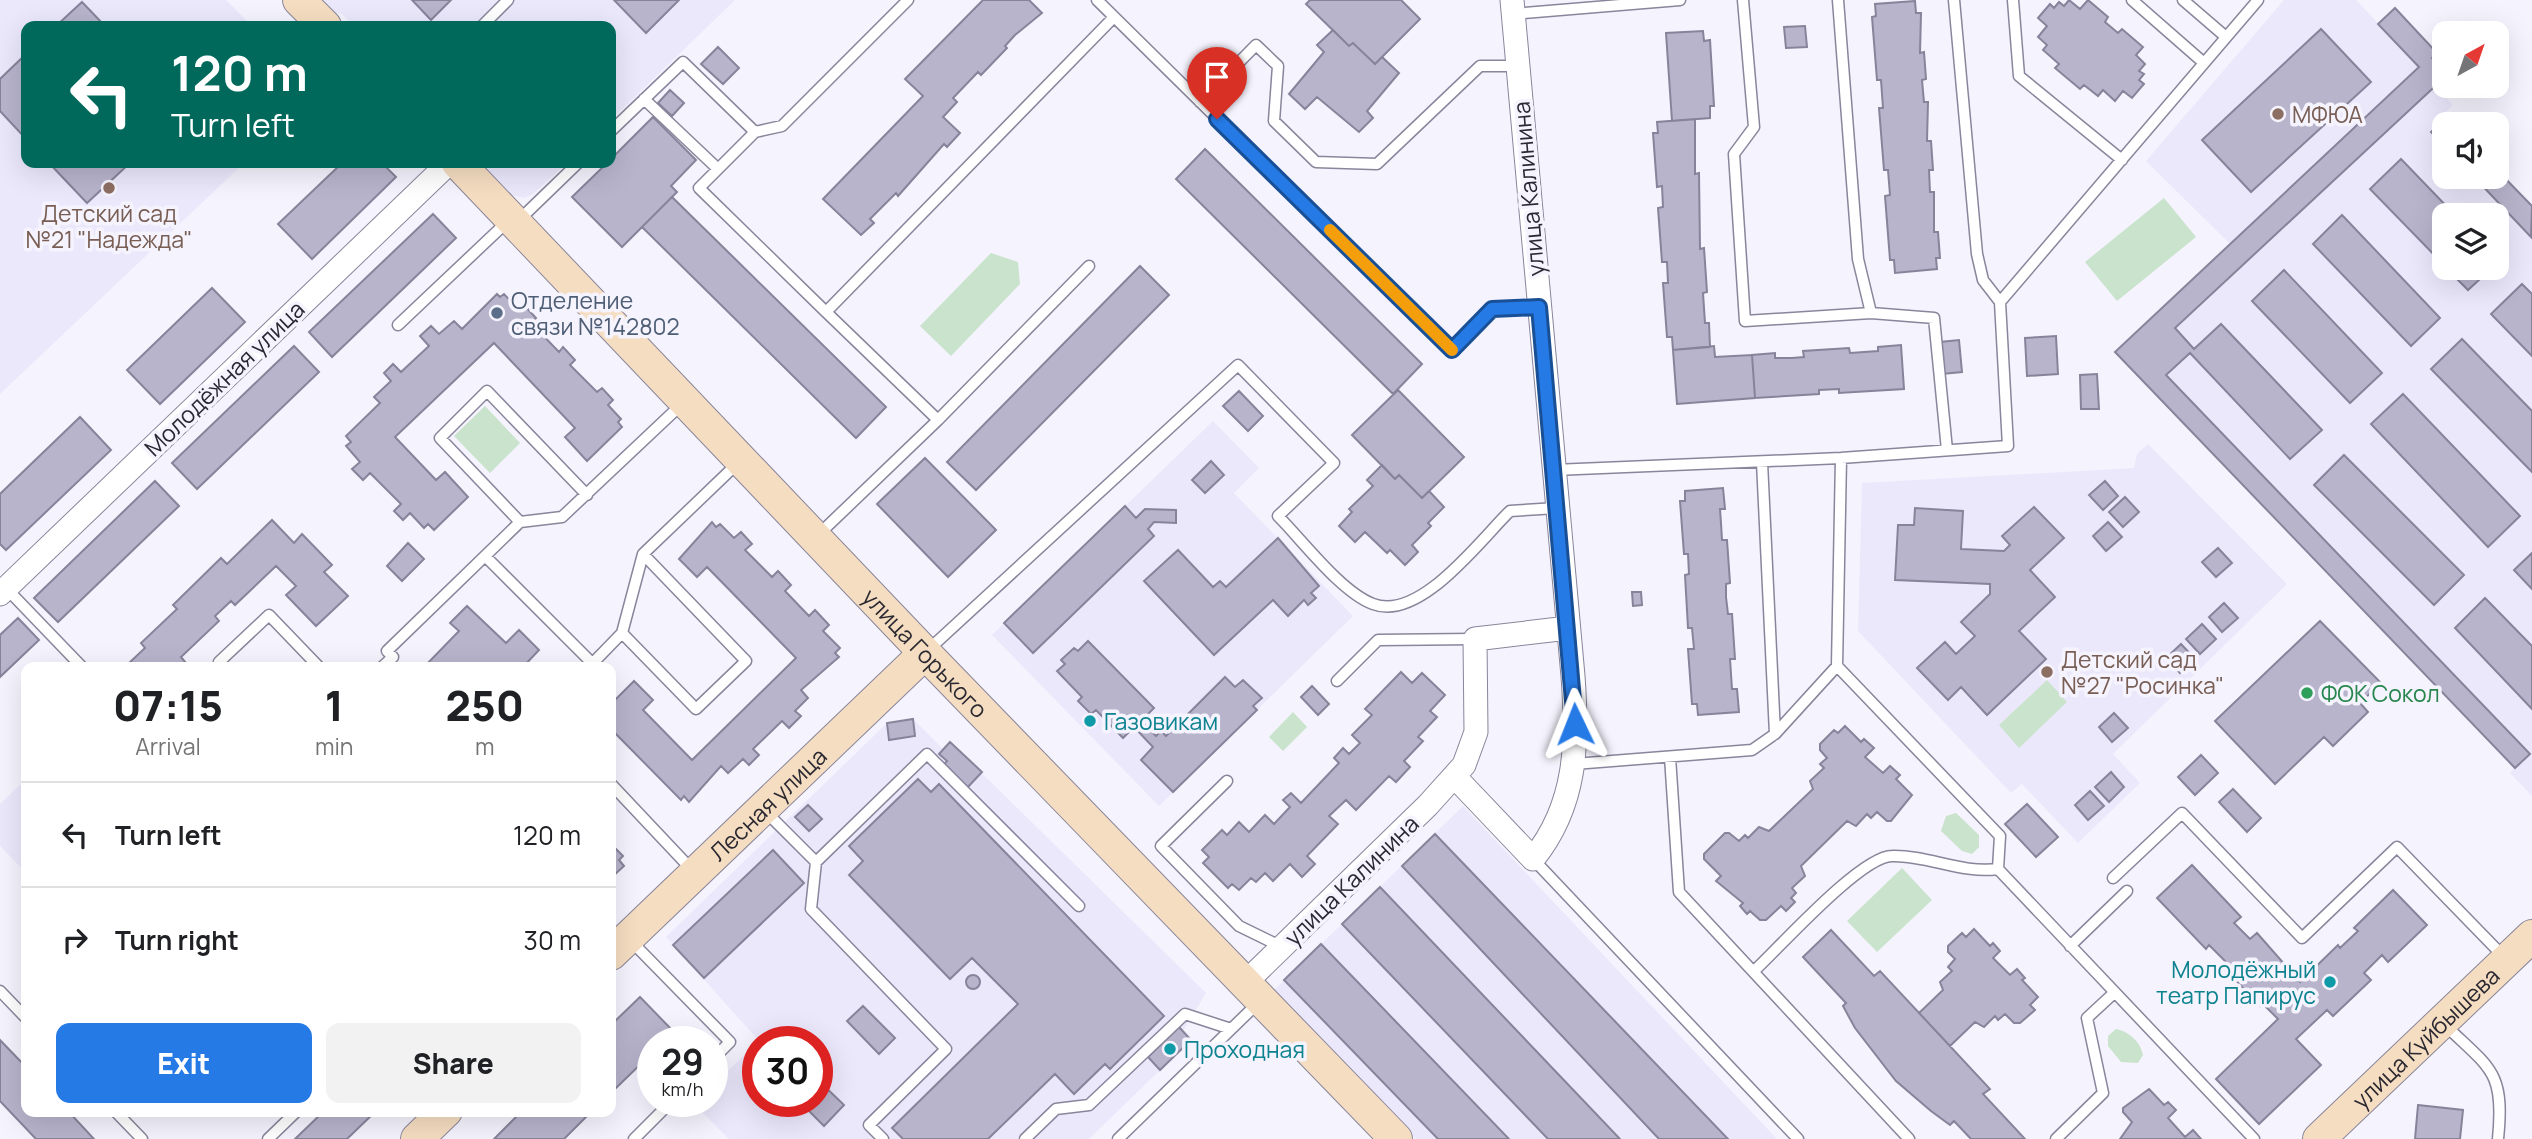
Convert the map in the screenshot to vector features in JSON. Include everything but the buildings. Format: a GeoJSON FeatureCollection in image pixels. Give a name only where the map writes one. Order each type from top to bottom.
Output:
{"type":"FeatureCollection","features":[{"type":"Feature","properties":{"kind":"street"},"geometry":{"type":"LineString","coordinates":[[299,0],[320,21]]}},
{"type":"Feature","properties":{"kind":"street","name":"улица Калинина"},"geometry":{"type":"LineString","coordinates":[[1512,7],[1575,709],[1574,764],[1563,810],[1552,832],[1533,859]]}},
{"type":"Feature","properties":{"kind":"street","name":"Молодёжная улица"},"geometry":{"type":"LineString","coordinates":[[3,591],[444,168]]}},
{"type":"Feature","properties":{"kind":"street","name":"улица Горького"},"geometry":{"type":"LineString","coordinates":[[463,168],[925,653],[1396,1139]]}},
{"type":"Feature","properties":{"kind":"street"},"geometry":{"type":"LineString","coordinates":[[1475,639],[1568,628]]}},
{"type":"Feature","properties":{"kind":"street","name":"улица Калинина"},"geometry":{"type":"LineString","coordinates":[[1253,991],[1282,947],[1455,777],[1471,750],[1476,732],[1475,639]]}},
{"type":"Feature","properties":{"kind":"street","name":"Лесная улица"},"geometry":{"type":"LineString","coordinates":[[619,946],[925,653]]}},
{"type":"Feature","properties":{"kind":"street"},"geometry":{"type":"LineString","coordinates":[[1455,777],[1533,859]]}},
{"type":"Feature","properties":{"kind":"street","name":"улица Куйбышева"},"geometry":{"type":"LineString","coordinates":[[2319,1139],[2532,936]]}},
{"type":"Feature","properties":{"kind":"street"},"geometry":{"type":"LineString","coordinates":[[417,1139],[440,1117]]}},
{"type":"Feature","properties":{"kind":"lane"},"geometry":{"type":"LineString","coordinates":[[487,21],[508,0]]}},
{"type":"Feature","properties":{"kind":"lane"},"geometry":{"type":"LineString","coordinates":[[908,0],[782,126],[755,132],[699,188],[938,420]]}},
{"type":"Feature","properties":{"kind":"lane"},"geometry":{"type":"LineString","coordinates":[[1097,0],[1452,350],[1492,309],[1539,307]]}},
{"type":"Feature","properties":{"kind":"lane"},"geometry":{"type":"LineString","coordinates":[[1512,7],[1680,0]]}},
{"type":"Feature","properties":{"kind":"lane"},"geometry":{"type":"LineString","coordinates":[[1744,0],[1754,127],[1734,154],[1745,321],[1871,313],[1934,318],[1947,450]]}},
{"type":"Feature","properties":{"kind":"lane"},"geometry":{"type":"LineString","coordinates":[[1838,0],[1858,259],[1871,313]]}},
{"type":"Feature","properties":{"kind":"lane"},"geometry":{"type":"LineString","coordinates":[[1554,470],[1842,458],[2008,446],[2000,302],[1983,280],[1977,254],[1954,0]]}},
{"type":"Feature","properties":{"kind":"lane"},"geometry":{"type":"LineString","coordinates":[[2014,0],[2019,76],[2122,160]]}},
{"type":"Feature","properties":{"kind":"lane"},"geometry":{"type":"LineString","coordinates":[[2132,0],[2204,63]]}},
{"type":"Feature","properties":{"kind":"lane"},"geometry":{"type":"LineString","coordinates":[[2183,0],[2227,37]]}},
{"type":"Feature","properties":{"kind":"lane"},"geometry":{"type":"LineString","coordinates":[[2000,302],[2258,0]]}},
{"type":"Feature","properties":{"kind":"lane"},"geometry":{"type":"LineString","coordinates":[[826,312],[1114,17]]}},
{"type":"Feature","properties":{"kind":"lane"},"geometry":{"type":"LineString","coordinates":[[1200,102],[1256,45],[1278,66],[1274,121],[1317,162],[1377,164],[1480,66],[1517,66]]}},
{"type":"Feature","properties":{"kind":"lane"},"geometry":{"type":"LineString","coordinates":[[616,126],[682,62],[755,132]]}},
{"type":"Feature","properties":{"kind":"lane"},"geometry":{"type":"LineString","coordinates":[[644,99],[718,169]]}},
{"type":"Feature","properties":{"kind":"lane"},"geometry":{"type":"LineString","coordinates":[[398,325],[572,168]]}},
{"type":"Feature","properties":{"kind":"lane"},"geometry":{"type":"LineString","coordinates":[[816,538],[938,420],[1089,266]]}},
{"type":"Feature","properties":{"kind":"lane"},"geometry":{"type":"LineString","coordinates":[[925,653],[1238,365],[1334,463],[1278,516],[1351,589],[1374,604],[1394,606],[1423,596],[1510,511],[1557,508]]}},
{"type":"Feature","properties":{"kind":"lane"},"geometry":{"type":"LineString","coordinates":[[520,522],[440,438],[487,391],[587,495]]}},
{"type":"Feature","properties":{"kind":"lane"},"geometry":{"type":"LineString","coordinates":[[398,662],[387,651],[520,522],[562,517],[685,401]]}},
{"type":"Feature","properties":{"kind":"lane"},"geometry":{"type":"LineString","coordinates":[[1574,764],[1752,750],[1775,734],[1837,666],[1842,458]]}},
{"type":"Feature","properties":{"kind":"lane"},"geometry":{"type":"LineString","coordinates":[[594,662],[622,633],[643,554],[741,460]]}},
{"type":"Feature","properties":{"kind":"lane"},"geometry":{"type":"LineString","coordinates":[[1762,462],[1775,734]]}},
{"type":"Feature","properties":{"kind":"lane"},"geometry":{"type":"LineString","coordinates":[[622,633],[696,709],[746,661],[643,554]]}},
{"type":"Feature","properties":{"kind":"lane"},"geometry":{"type":"LineString","coordinates":[[485,556],[588,662]]}},
{"type":"Feature","properties":{"kind":"lane"},"geometry":{"type":"LineString","coordinates":[[3,591],[77,662]]}},
{"type":"Feature","properties":{"kind":"lane"},"geometry":{"type":"LineString","coordinates":[[219,662],[269,615],[314,662]]}},
{"type":"Feature","properties":{"kind":"lane"},"geometry":{"type":"LineString","coordinates":[[1337,681],[1378,640],[1475,639]]}},
{"type":"Feature","properties":{"kind":"lane"},"geometry":{"type":"LineString","coordinates":[[388,662],[393,657]]}},
{"type":"Feature","properties":{"kind":"lane"},"geometry":{"type":"LineString","coordinates":[[1837,666],[2000,836],[1998,869],[2254,1139]]}},
{"type":"Feature","properties":{"kind":"lane"},"geometry":{"type":"LineString","coordinates":[[883,1139],[869,1125],[946,1049],[811,909],[817,862],[927,754],[1079,906]]}},
{"type":"Feature","properties":{"kind":"lane"},"geometry":{"type":"LineString","coordinates":[[1670,757],[1679,892],[1909,1139]]}},
{"type":"Feature","properties":{"kind":"lane"},"geometry":{"type":"LineString","coordinates":[[1227,782],[1161,846],[1239,926],[1282,947]]}},
{"type":"Feature","properties":{"kind":"lane"},"geometry":{"type":"LineString","coordinates":[[616,789],[695,874]]}},
{"type":"Feature","properties":{"kind":"lane"},"geometry":{"type":"LineString","coordinates":[[763,809],[817,862]]}},
{"type":"Feature","properties":{"kind":"lane"},"geometry":{"type":"LineString","coordinates":[[2113,878],[2182,813],[2302,938],[2397,847],[2507,960]]}},
{"type":"Feature","properties":{"kind":"lane"},"geometry":{"type":"LineString","coordinates":[[1754,971],[1857,873],[1881,857],[1909,858],[1972,871],[1998,869]]}},
{"type":"Feature","properties":{"kind":"lane"},"geometry":{"type":"LineString","coordinates":[[1533,859],[1798,1139]]}},
{"type":"Feature","properties":{"kind":"lane"},"geometry":{"type":"LineString","coordinates":[[2070,946],[2127,891]]}},
{"type":"Feature","properties":{"kind":"lane"},"geometry":{"type":"LineString","coordinates":[[619,946],[712,1026]]}},
{"type":"Feature","properties":{"kind":"lane"},"geometry":{"type":"LineString","coordinates":[[0,991],[21,1013]]}},
{"type":"Feature","properties":{"kind":"lane"},"geometry":{"type":"LineString","coordinates":[[1118,1139],[1231,1030],[1253,991]]}},
{"type":"Feature","properties":{"kind":"lane"},"geometry":{"type":"LineString","coordinates":[[2056,1139],[2103,1093],[2087,1018],[2114,993]]}},
{"type":"Feature","properties":{"kind":"lane"},"geometry":{"type":"LineString","coordinates":[[1025,1139],[1056,1109],[1089,1105],[1185,1014],[1231,1030]]}},
{"type":"Feature","properties":{"kind":"lane"},"geometry":{"type":"LineString","coordinates":[[2442,1022],[2496,1080],[2501,1105],[2498,1139]]}},
{"type":"Feature","properties":{"kind":"lane"},"geometry":{"type":"LineString","coordinates":[[121,1117],[142,1139]]}},
{"type":"Feature","properties":{"kind":"lane"},"geometry":{"type":"LineString","coordinates":[[268,1139],[291,1117]]}},
{"type":"Feature","properties":{"kind":"lane"},"geometry":{"type":"LineString","coordinates":[[634,1139],[656,1117]]}},
{"type":"Feature","properties":{"kind":"shaded area","name":"Детский сад №21 \"Надежда\""},"geometry":{"type":"Polygon","coordinates":[[[0,0],[226,0],[247,21],[21,21],[21,168],[239,168],[0,394],[0,0]]]}},
{"type":"Feature","properties":{"kind":"shaded area"},"geometry":{"type":"Polygon","coordinates":[[[316,0],[735,0],[616,115],[616,21],[349,21],[342,14],[328,12],[316,0]]]}},
{"type":"Feature","properties":{"kind":"shaded area"},"geometry":{"type":"Polygon","coordinates":[[[2284,0],[2356,0],[2378,23],[2395,8],[2432,48],[2432,98],[2447,98],[2453,105],[2446,112],[2432,112],[2432,189],[2509,189],[2509,182],[2532,206],[2532,796],[2510,773],[2514,768],[2115,352],[2230,244],[2146,161],[2284,0]]]}},
{"type":"Feature","properties":{"kind":"shaded area"},"geometry":{"type":"Polygon","coordinates":[[[486,168],[562,168],[533,194],[524,198],[506,194],[486,175],[486,168]]]}},
{"type":"Feature","properties":{"kind":"shaded area"},"geometry":{"type":"Polygon","coordinates":[[[1213,421],[1259,468],[1234,493],[1353,616],[1159,806],[992,635],[1213,421]]]}},
{"type":"Feature","properties":{"kind":"shaded area","name":"Детский сад №27 \"Росинка\""},"geometry":{"type":"Polygon","coordinates":[[[2148,444],[2287,584],[2113,754],[2140,783],[2078,843],[2022,784],[2011,793],[1858,631],[1862,483],[2134,468],[2137,454],[2148,444]]]}},
{"type":"Feature","properties":{"kind":"shaded area"},"geometry":{"type":"Polygon","coordinates":[[[913,719],[943,749],[950,742],[1206,993],[1183,1031],[1191,1040],[1089,1139],[729,1139],[707,1117],[728,1117],[728,1071],[742,1057],[742,1117],[833,1117],[833,1026],[746,1026],[666,937],[887,723],[913,719]]]}},
{"type":"Feature","properties":{"kind":"shaded area"},"geometry":{"type":"Polygon","coordinates":[[[21,784],[21,868],[0,846],[0,804],[21,784]]]}},
{"type":"Feature","properties":{"kind":"shaded area"},"geometry":{"type":"Polygon","coordinates":[[[1463,806],[1777,1139],[1416,1139],[1273,991],[1463,806]]]}},
{"type":"Feature","properties":{"kind":"green space"},"geometry":{"type":"Polygon","coordinates":[[[2164,198],[2196,237],[2117,301],[2085,262],[2164,198]]]}},
{"type":"Feature","properties":{"kind":"green space"},"geometry":{"type":"Polygon","coordinates":[[[991,253],[1018,262],[1020,284],[951,356],[920,326],[991,253]]]}},
{"type":"Feature","properties":{"kind":"green space"},"geometry":{"type":"Polygon","coordinates":[[[485,406],[520,443],[490,473],[454,436],[485,406]]]}},
{"type":"Feature","properties":{"kind":"green space"},"geometry":{"type":"Polygon","coordinates":[[[2047,680],[2067,702],[2019,748],[1999,725],[2047,680]]]}},
{"type":"Feature","properties":{"kind":"green space"},"geometry":{"type":"Polygon","coordinates":[[[1293,712],[1307,727],[1283,751],[1269,737],[1293,712]]]}},
{"type":"Feature","properties":{"kind":"green space"},"geometry":{"type":"Polygon","coordinates":[[[1956,813],[1979,835],[1979,847],[1972,854],[1962,851],[1941,831],[1946,816],[1956,813]]]}},
{"type":"Feature","properties":{"kind":"green space"},"geometry":{"type":"Polygon","coordinates":[[[1902,868],[1932,900],[1877,952],[1847,921],[1902,868]]]}},
{"type":"Feature","properties":{"kind":"green space"},"geometry":{"type":"Polygon","coordinates":[[[2116,1029],[2129,1035],[2140,1046],[2143,1055],[2138,1063],[2121,1062],[2108,1046],[2108,1036],[2116,1029]]]}},
{"type":"Feature","properties":{"kind":"slow traffic"},"geometry":{"type":"LineString","coordinates":[[1330,230],[1452,350]]}},
{"type":"Feature","properties":{"kind":"place","name":"МФЮА"},"geometry":{"type":"Point","coordinates":[2278,114]}},
{"type":"Feature","properties":{"kind":"place","name":"Детский сад №21 \"Надежда\""},"geometry":{"type":"Point","coordinates":[109,188]}},
{"type":"Feature","properties":{"kind":"place","name":"Отделение связи №142802"},"geometry":{"type":"Point","coordinates":[497,313]}},
{"type":"Feature","properties":{"kind":"place","name":"Детский сад №27 \"Росинка\""},"geometry":{"type":"Point","coordinates":[2047,672]}},
{"type":"Feature","properties":{"kind":"place","name":"ФОК Сокол"},"geometry":{"type":"Point","coordinates":[2307,693]}},
{"type":"Feature","properties":{"kind":"place","name":"Газовикам"},"geometry":{"type":"Point","coordinates":[1090,721]}},
{"type":"Feature","properties":{"kind":"place","name":"Молодёжный театр Папирус"},"geometry":{"type":"Point","coordinates":[2330,982]}},
{"type":"Feature","properties":{"kind":"place","name":"Проходная"},"geometry":{"type":"Point","coordinates":[1170,1049]}},
{"type":"Feature","properties":{"kind":"route"},"geometry":{"type":"LineString","coordinates":[[1217,119],[1452,350],[1492,309],[1539,307],[1573,676],[1575,724]]}}]}
